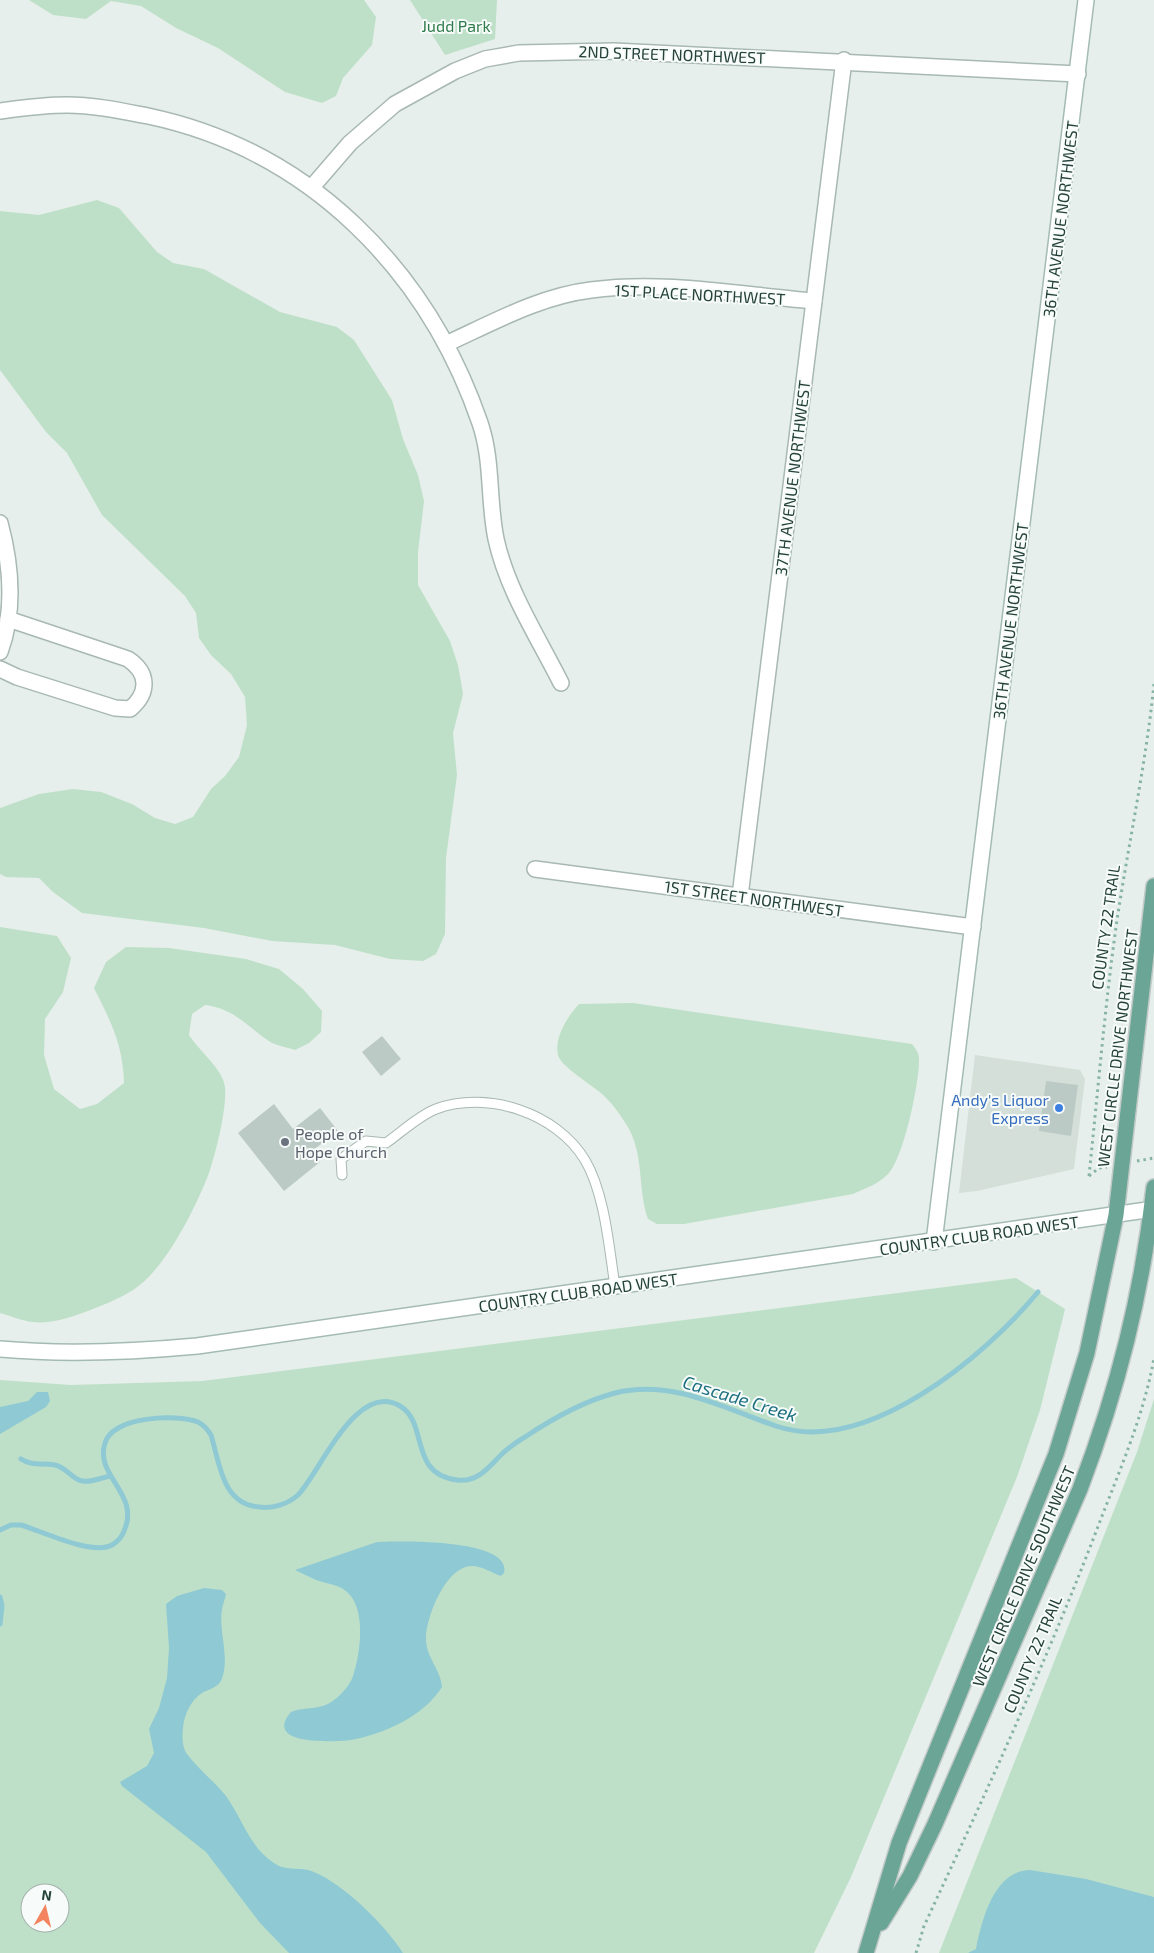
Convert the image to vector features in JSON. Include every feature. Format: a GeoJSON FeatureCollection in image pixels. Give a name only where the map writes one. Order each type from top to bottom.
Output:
{"type":"FeatureCollection","features":[{"type":"Feature","properties":{"kind":"main road","name":"WEST CIRCLE DRIVE NORTHWEST"},"geometry":{"type":"LineString","coordinates":[[1116,1215],[1154,886]]}},
{"type":"Feature","properties":{"kind":"main road"},"geometry":{"type":"LineString","coordinates":[[1153,1209],[1154,1187]]}},
{"type":"Feature","properties":{"kind":"main road","name":"WEST CIRCLE DRIVE SOUTHWEST"},"geometry":{"type":"LineString","coordinates":[[866,1953],[873,1937],[910,1876],[935,1824],[1089,1466],[1106,1421],[1128,1341],[1153,1209]]}},
{"type":"Feature","properties":{"kind":"main road","name":"WEST CIRCLE DRIVE SOUTHWEST"},"geometry":{"type":"LineString","coordinates":[[873,1937],[899,1843],[1067,1422],[1096,1319],[1116,1215]]}},
{"type":"Feature","properties":{"kind":"street","name":"36TH AVENUE NORTHWEST"},"geometry":{"type":"LineString","coordinates":[[934,1242],[1086,0]]}},
{"type":"Feature","properties":{"kind":"street","name":"2ND STREET NORTHWEST"},"geometry":{"type":"LineString","coordinates":[[312,187],[350,144],[394,104],[455,71],[485,59],[518,53],[614,51],[844,60],[1078,74]]}},
{"type":"Feature","properties":{"kind":"street","name":"37TH AVENUE NORTHWEST"},"geometry":{"type":"LineString","coordinates":[[740,896],[844,60]]}},
{"type":"Feature","properties":{"kind":"street"},"geometry":{"type":"LineString","coordinates":[[0,111],[69,105],[116,110],[172,121],[204,130],[268,160],[312,187],[373,241],[421,302],[446,344],[480,425],[488,456],[496,540],[506,572],[561,683]]}},
{"type":"Feature","properties":{"kind":"street","name":"1ST PLACE NORTHWEST"},"geometry":{"type":"LineString","coordinates":[[446,344],[518,311],[590,290],[650,288],[814,301]]}},
{"type":"Feature","properties":{"kind":"street"},"geometry":{"type":"LineString","coordinates":[[0,523],[7,555],[10,582],[8,619],[0,652]]}},
{"type":"Feature","properties":{"kind":"street"},"geometry":{"type":"LineString","coordinates":[[0,669],[16,677],[115,708],[130,709],[138,702],[143,692],[144,676],[139,666],[128,659],[8,619]]}},
{"type":"Feature","properties":{"kind":"street","name":"1ST STREET NORTHWEST"},"geometry":{"type":"LineString","coordinates":[[535,869],[973,927]]}},
{"type":"Feature","properties":{"kind":"street","name":"COUNTRY CLUB ROAD WEST"},"geometry":{"type":"LineString","coordinates":[[0,1348],[86,1352],[146,1351],[197,1346],[934,1242],[1153,1209]]}},
{"type":"Feature","properties":{"kind":"lane"},"geometry":{"type":"LineString","coordinates":[[342,1175],[341,1159],[366,1141],[386,1143],[436,1110],[464,1103],[505,1106],[536,1117],[551,1126],[576,1148],[592,1175],[602,1212],[615,1286]]}},
{"type":"Feature","properties":{"kind":"path","name":"COUNTY 22 TRAIL"},"geometry":{"type":"LineString","coordinates":[[1090,1176],[1115,937],[1140,788],[1154,684]]}},
{"type":"Feature","properties":{"kind":"path","name":"COUNTY 22 TRAIL"},"geometry":{"type":"LineString","coordinates":[[916,1953],[924,1926],[996,1770],[1069,1601],[1137,1426],[1154,1358]]}},
{"type":"Feature","properties":{"kind":"shaded area"},"geometry":{"type":"Polygon","coordinates":[[[975,1055],[1080,1070],[1085,1079],[1074,1169],[977,1191],[959,1193],[975,1055]]]}},
{"type":"Feature","properties":{"kind":"green space"},"geometry":{"type":"Polygon","coordinates":[[[29,0],[364,0],[376,17],[372,45],[343,78],[336,96],[322,103],[285,92],[218,48],[176,28],[141,6],[111,1],[86,19],[53,15],[29,0]]]}},
{"type":"Feature","properties":{"kind":"green space","name":"Judd Park"},"geometry":{"type":"Polygon","coordinates":[[[410,0],[497,0],[495,39],[445,55],[410,0]]]}},
{"type":"Feature","properties":{"kind":"green space"},"geometry":{"type":"Polygon","coordinates":[[[97,200],[119,208],[157,252],[173,263],[204,269],[280,312],[337,327],[354,340],[392,400],[403,439],[418,475],[424,501],[418,552],[418,585],[450,641],[458,665],[463,694],[453,733],[457,775],[446,858],[445,934],[436,954],[423,961],[390,959],[335,945],[272,941],[204,928],[82,913],[53,892],[39,878],[6,877],[0,874],[0,808],[39,794],[73,789],[101,792],[132,804],[155,818],[175,824],[193,817],[211,789],[225,776],[239,757],[247,725],[245,697],[231,674],[211,655],[199,638],[196,613],[185,596],[102,515],[67,453],[46,432],[0,370],[0,211],[39,215],[97,200]]]}},
{"type":"Feature","properties":{"kind":"green space"},"geometry":{"type":"Polygon","coordinates":[[[0,927],[57,936],[71,958],[63,992],[45,1019],[44,1055],[54,1089],[80,1109],[97,1104],[124,1083],[119,1045],[111,1023],[94,988],[106,962],[126,947],[169,948],[246,959],[279,969],[303,989],[322,1011],[321,1032],[309,1043],[295,1050],[272,1043],[224,1010],[205,1005],[192,1014],[189,1035],[220,1074],[225,1087],[223,1118],[218,1142],[209,1173],[196,1203],[168,1253],[145,1281],[133,1290],[110,1302],[73,1316],[53,1321],[21,1320],[0,1313],[0,927]]]}},
{"type":"Feature","properties":{"kind":"green space"},"geometry":{"type":"Polygon","coordinates":[[[633,1003],[912,1044],[918,1052],[919,1069],[910,1118],[895,1164],[889,1173],[877,1183],[853,1194],[684,1224],[657,1224],[648,1219],[636,1147],[632,1135],[621,1116],[609,1101],[560,1060],[557,1048],[563,1027],[579,1004],[633,1003]]]}},
{"type":"Feature","properties":{"kind":"green space"},"geometry":{"type":"Polygon","coordinates":[[[1016,1278],[1065,1309],[1040,1410],[1017,1477],[851,1877],[814,1953],[0,1953],[0,1380],[71,1385],[202,1381],[1016,1278]]]}},
{"type":"Feature","properties":{"kind":"green space"},"geometry":{"type":"Polygon","coordinates":[[[1154,1399],[1154,1953],[939,1953],[1137,1452],[1154,1399]]]}},
{"type":"Feature","properties":{"kind":"water"},"geometry":{"type":"Polygon","coordinates":[[[37,1392],[48,1392],[50,1401],[46,1407],[0,1434],[0,1407],[28,1401],[37,1392]]]}},
{"type":"Feature","properties":{"kind":"water"},"geometry":{"type":"Polygon","coordinates":[[[377,1542],[428,1542],[473,1548],[491,1553],[502,1562],[504,1573],[501,1576],[476,1566],[463,1568],[454,1574],[439,1594],[430,1618],[426,1639],[428,1652],[439,1675],[442,1687],[425,1707],[390,1728],[351,1740],[317,1741],[304,1740],[293,1736],[286,1731],[285,1723],[291,1712],[323,1706],[340,1695],[350,1683],[358,1656],[360,1633],[357,1609],[347,1592],[340,1587],[316,1580],[295,1570],[377,1542]]]}},
{"type":"Feature","properties":{"kind":"water"},"geometry":{"type":"Polygon","coordinates":[[[204,1588],[222,1590],[226,1594],[221,1618],[225,1664],[221,1681],[215,1687],[198,1696],[191,1704],[182,1734],[185,1751],[226,1796],[252,1841],[266,1857],[279,1866],[314,1872],[338,1886],[375,1918],[403,1953],[289,1953],[260,1923],[206,1852],[122,1786],[120,1782],[147,1766],[154,1753],[149,1729],[159,1708],[167,1678],[169,1648],[166,1604],[177,1596],[204,1588]]]}},
{"type":"Feature","properties":{"kind":"water"},"geometry":{"type":"Polygon","coordinates":[[[1030,1870],[1086,1879],[1154,1897],[1154,1953],[968,1953],[976,1949],[986,1911],[999,1888],[1007,1879],[1018,1872],[1030,1870]]]}},
{"type":"Feature","properties":{"kind":"building"},"geometry":{"type":"Polygon","coordinates":[[[382,1036],[401,1059],[381,1076],[362,1052],[382,1036]]]}},
{"type":"Feature","properties":{"kind":"building","name":"Andy's Liquor Express"},"geometry":{"type":"Polygon","coordinates":[[[1046,1081],[1078,1085],[1071,1136],[1039,1131],[1046,1081]]]}},
{"type":"Feature","properties":{"kind":"building","name":"People of Hope Church"},"geometry":{"type":"Polygon","coordinates":[[[274,1104],[293,1129],[320,1108],[338,1131],[312,1151],[320,1162],[284,1191],[238,1133],[274,1104]]]}},
{"type":"Feature","properties":{"kind":"waterway","name":"Cascade Creek"},"geometry":{"type":"LineString","coordinates":[[0,1530],[11,1525],[21,1525],[80,1545],[103,1548],[114,1544],[124,1531],[128,1518],[127,1506],[106,1465],[103,1455],[105,1443],[110,1434],[120,1427],[146,1419],[188,1419],[202,1425],[211,1435],[220,1470],[230,1491],[237,1499],[259,1507],[280,1505],[298,1495],[328,1450],[354,1417],[369,1406],[384,1401],[400,1406],[409,1414],[425,1458],[432,1468],[442,1476],[457,1480],[472,1479],[478,1476],[514,1444],[568,1411],[603,1396],[636,1390],[657,1390],[697,1398],[776,1426],[811,1432],[847,1427],[884,1414],[921,1395],[956,1371],[987,1344],[1038,1292]]}},
{"type":"Feature","properties":{"kind":"waterway"},"geometry":{"type":"LineString","coordinates":[[21,1459],[34,1464],[59,1466],[83,1481],[110,1476]]}},
{"type":"Feature","properties":{"kind":"waterway","name":"Cascade Creek"},"geometry":{"type":"LineString","coordinates":[[0,1597],[2,1606],[0,1624]]}},
{"type":"Feature","properties":{"kind":"place","name":"Andy's Liquor Express"},"geometry":{"type":"Point","coordinates":[1059,1108]}},
{"type":"Feature","properties":{"kind":"place","name":"People of Hope Church"},"geometry":{"type":"Point","coordinates":[285,1142]}}]}
